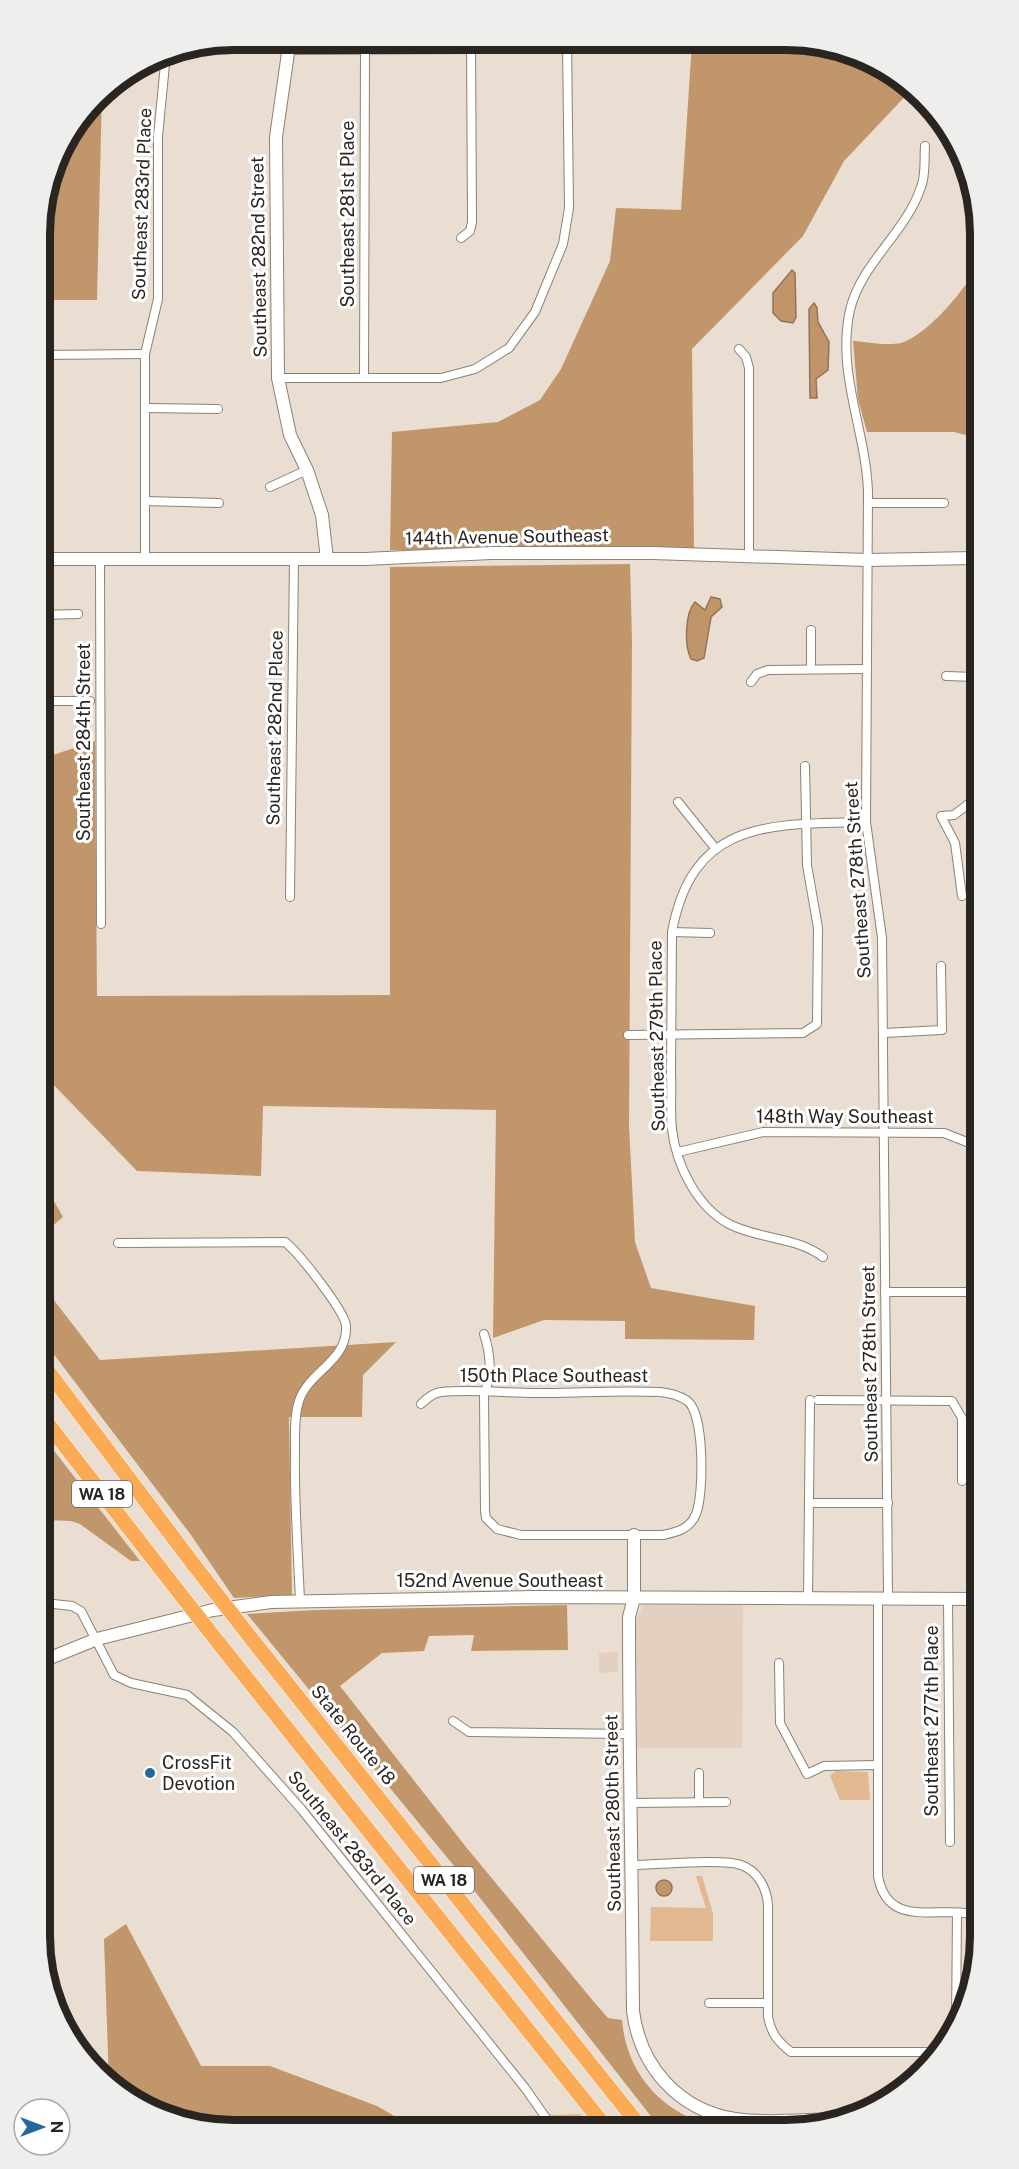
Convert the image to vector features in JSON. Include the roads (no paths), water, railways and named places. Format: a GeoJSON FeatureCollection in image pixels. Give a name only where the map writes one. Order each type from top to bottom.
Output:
{"type":"FeatureCollection","features":[{"type":"Feature","properties":{"kind":"highway","name":"State Route 18"},"geometry":{"type":"LineString","coordinates":[[50,1374],[194,1565],[635,2120]]}},
{"type":"Feature","properties":{"kind":"highway","name":"WA 18"},"geometry":{"type":"LineString","coordinates":[[50,1427],[217,1641],[600,2120]]}},
{"type":"Feature","properties":{"kind":"street","name":"Southeast 282nd Street"},"geometry":{"type":"LineString","coordinates":[[289,49],[278,108],[276,137],[278,378],[290,435],[307,471],[322,515],[327,559]]}},
{"type":"Feature","properties":{"kind":"street"},"geometry":{"type":"LineString","coordinates":[[344,49],[365,51],[400,49]]}},
{"type":"Feature","properties":{"kind":"street"},"geometry":{"type":"LineString","coordinates":[[461,238],[470,231],[472,222],[471,49]]}},
{"type":"Feature","properties":{"kind":"street"},"geometry":{"type":"LineString","coordinates":[[278,378],[441,378],[475,369],[509,348],[535,312],[563,244],[569,208],[567,49]]}},
{"type":"Feature","properties":{"kind":"street","name":"Southeast 281st Place"},"geometry":{"type":"LineString","coordinates":[[364,377],[365,51]]}},
{"type":"Feature","properties":{"kind":"street","name":"Southeast 283rd Place"},"geometry":{"type":"LineString","coordinates":[[145,559],[145,354],[158,299],[158,136],[165,64]]}},
{"type":"Feature","properties":{"kind":"street","name":"Southeast 278th Street"},"geometry":{"type":"LineString","coordinates":[[925,146],[922,186],[909,215],[866,273],[850,310],[846,360],[848,384],[867,462],[866,822],[881,920],[884,1033],[888,1503],[877,1765],[878,1876],[881,1892],[888,1902],[899,1909],[914,1912],[957,1913]]}},
{"type":"Feature","properties":{"kind":"street"},"geometry":{"type":"LineString","coordinates":[[739,349],[749,368],[749,558]]}},
{"type":"Feature","properties":{"kind":"street"},"geometry":{"type":"LineString","coordinates":[[50,355],[145,354]]}},
{"type":"Feature","properties":{"kind":"street"},"geometry":{"type":"LineString","coordinates":[[146,408],[218,409]]}},
{"type":"Feature","properties":{"kind":"street"},"geometry":{"type":"LineString","coordinates":[[270,487],[307,471]]}},
{"type":"Feature","properties":{"kind":"street"},"geometry":{"type":"LineString","coordinates":[[145,501],[219,503]]}},
{"type":"Feature","properties":{"kind":"street"},"geometry":{"type":"LineString","coordinates":[[868,503],[944,503]]}},
{"type":"Feature","properties":{"kind":"street","name":"144th Avenue Southeast"},"geometry":{"type":"LineString","coordinates":[[50,560],[327,559],[491,553],[652,554],[867,560],[970,558]]}},
{"type":"Feature","properties":{"kind":"street","name":"Southeast 282nd Place"},"geometry":{"type":"LineString","coordinates":[[290,897],[294,559]]}},
{"type":"Feature","properties":{"kind":"street","name":"Southeast 284th Street"},"geometry":{"type":"LineString","coordinates":[[100,560],[102,924]]}},
{"type":"Feature","properties":{"kind":"street"},"geometry":{"type":"LineString","coordinates":[[50,615],[78,615]]}},
{"type":"Feature","properties":{"kind":"street"},"geometry":{"type":"LineString","coordinates":[[811,630],[811,669]]}},
{"type":"Feature","properties":{"kind":"street"},"geometry":{"type":"LineString","coordinates":[[751,682],[757,674],[768,670],[866,669]]}},
{"type":"Feature","properties":{"kind":"street"},"geometry":{"type":"LineString","coordinates":[[946,676],[970,677]]}},
{"type":"Feature","properties":{"kind":"street"},"geometry":{"type":"LineString","coordinates":[[50,701],[90,701]]}},
{"type":"Feature","properties":{"kind":"street"},"geometry":{"type":"LineString","coordinates":[[628,1035],[803,1033],[817,1024],[818,928],[807,865],[805,766]]}},
{"type":"Feature","properties":{"kind":"street"},"geometry":{"type":"LineString","coordinates":[[678,802],[715,848],[751,830],[773,825],[866,822]]}},
{"type":"Feature","properties":{"kind":"street"},"geometry":{"type":"LineString","coordinates":[[962,896],[955,843],[941,816],[954,814],[970,803]]}},
{"type":"Feature","properties":{"kind":"street","name":"Southeast 279th Place"},"geometry":{"type":"LineString","coordinates":[[715,848],[692,875],[680,900],[672,932],[672,1130],[687,1176],[709,1210],[737,1227],[754,1234],[810,1247],[823,1257]]}},
{"type":"Feature","properties":{"kind":"street"},"geometry":{"type":"LineString","coordinates":[[672,932],[710,933]]}},
{"type":"Feature","properties":{"kind":"street"},"geometry":{"type":"LineString","coordinates":[[884,1033],[942,1030],[941,966]]}},
{"type":"Feature","properties":{"kind":"street","name":"148th Way Southeast"},"geometry":{"type":"LineString","coordinates":[[678,1152],[763,1132],[944,1133],[969,1143]]}},
{"type":"Feature","properties":{"kind":"street"},"geometry":{"type":"LineString","coordinates":[[118,1243],[285,1242],[299,1253],[346,1324],[342,1344],[335,1359],[308,1387],[299,1400],[294,1480],[300,1601]]}},
{"type":"Feature","properties":{"kind":"street"},"geometry":{"type":"LineString","coordinates":[[885,1292],[969,1292]]}},
{"type":"Feature","properties":{"kind":"street"},"geometry":{"type":"LineString","coordinates":[[484,1334],[488,1346],[489,1383],[483,1393],[483,1495],[486,1518],[503,1532],[521,1535],[634,1535]]}},
{"type":"Feature","properties":{"kind":"street","name":"150th Place Southeast"},"geometry":{"type":"LineString","coordinates":[[422,1404],[438,1393],[661,1392],[690,1401],[696,1410],[699,1425],[700,1499],[696,1515],[681,1531],[663,1535],[634,1535]]}},
{"type":"Feature","properties":{"kind":"street"},"geometry":{"type":"LineString","coordinates":[[808,1599],[814,1400],[943,1399],[952,1401],[962,1418],[962,1481]]}},
{"type":"Feature","properties":{"kind":"street"},"geometry":{"type":"LineString","coordinates":[[815,1503],[888,1503]]}},
{"type":"Feature","properties":{"kind":"street","name":"Southeast 280th Street"},"geometry":{"type":"LineString","coordinates":[[634,1535],[634,1598],[629,1617],[628,1734],[632,1803],[633,2011],[636,2033],[651,2067],[664,2083],[699,2108],[737,2120],[792,2119]]}},
{"type":"Feature","properties":{"kind":"street","name":"152nd Avenue Southeast"},"geometry":{"type":"LineString","coordinates":[[50,1658],[97,1639],[213,1610],[300,1601],[634,1598],[969,1599]]}},
{"type":"Feature","properties":{"kind":"street","name":"Southeast 277th Place"},"geometry":{"type":"LineString","coordinates":[[948,1599],[950,1842]]}},
{"type":"Feature","properties":{"kind":"street"},"geometry":{"type":"LineString","coordinates":[[50,1604],[77,1608],[85,1616],[97,1639]]}},
{"type":"Feature","properties":{"kind":"street","name":"Southeast 283rd Place"},"geometry":{"type":"LineString","coordinates":[[97,1639],[114,1675],[131,1683],[187,1695],[233,1732],[302,1810],[547,2120]]}},
{"type":"Feature","properties":{"kind":"street"},"geometry":{"type":"LineString","coordinates":[[779,1663],[780,1723],[807,1774],[824,1766],[877,1765]]}},
{"type":"Feature","properties":{"kind":"street"},"geometry":{"type":"LineString","coordinates":[[453,1721],[469,1732],[628,1734]]}},
{"type":"Feature","properties":{"kind":"street"},"geometry":{"type":"LineString","coordinates":[[699,1773],[699,1802]]}},
{"type":"Feature","properties":{"kind":"street"},"geometry":{"type":"LineString","coordinates":[[632,1803],[726,1802]]}},
{"type":"Feature","properties":{"kind":"street"},"geometry":{"type":"LineString","coordinates":[[632,1865],[732,1863],[751,1870],[758,1878],[767,1896],[768,1906],[770,2030],[790,2052],[928,2052]]}},
{"type":"Feature","properties":{"kind":"street"},"geometry":{"type":"LineString","coordinates":[[956,2003],[957,1913],[969,1915]]}},
{"type":"Feature","properties":{"kind":"street"},"geometry":{"type":"LineString","coordinates":[[709,2003],[768,2003]]}},
{"type":"Feature","properties":{"kind":"place","name":"CrossFit Devotion"},"geometry":{"type":"Point","coordinates":[150,1773]}}]}
